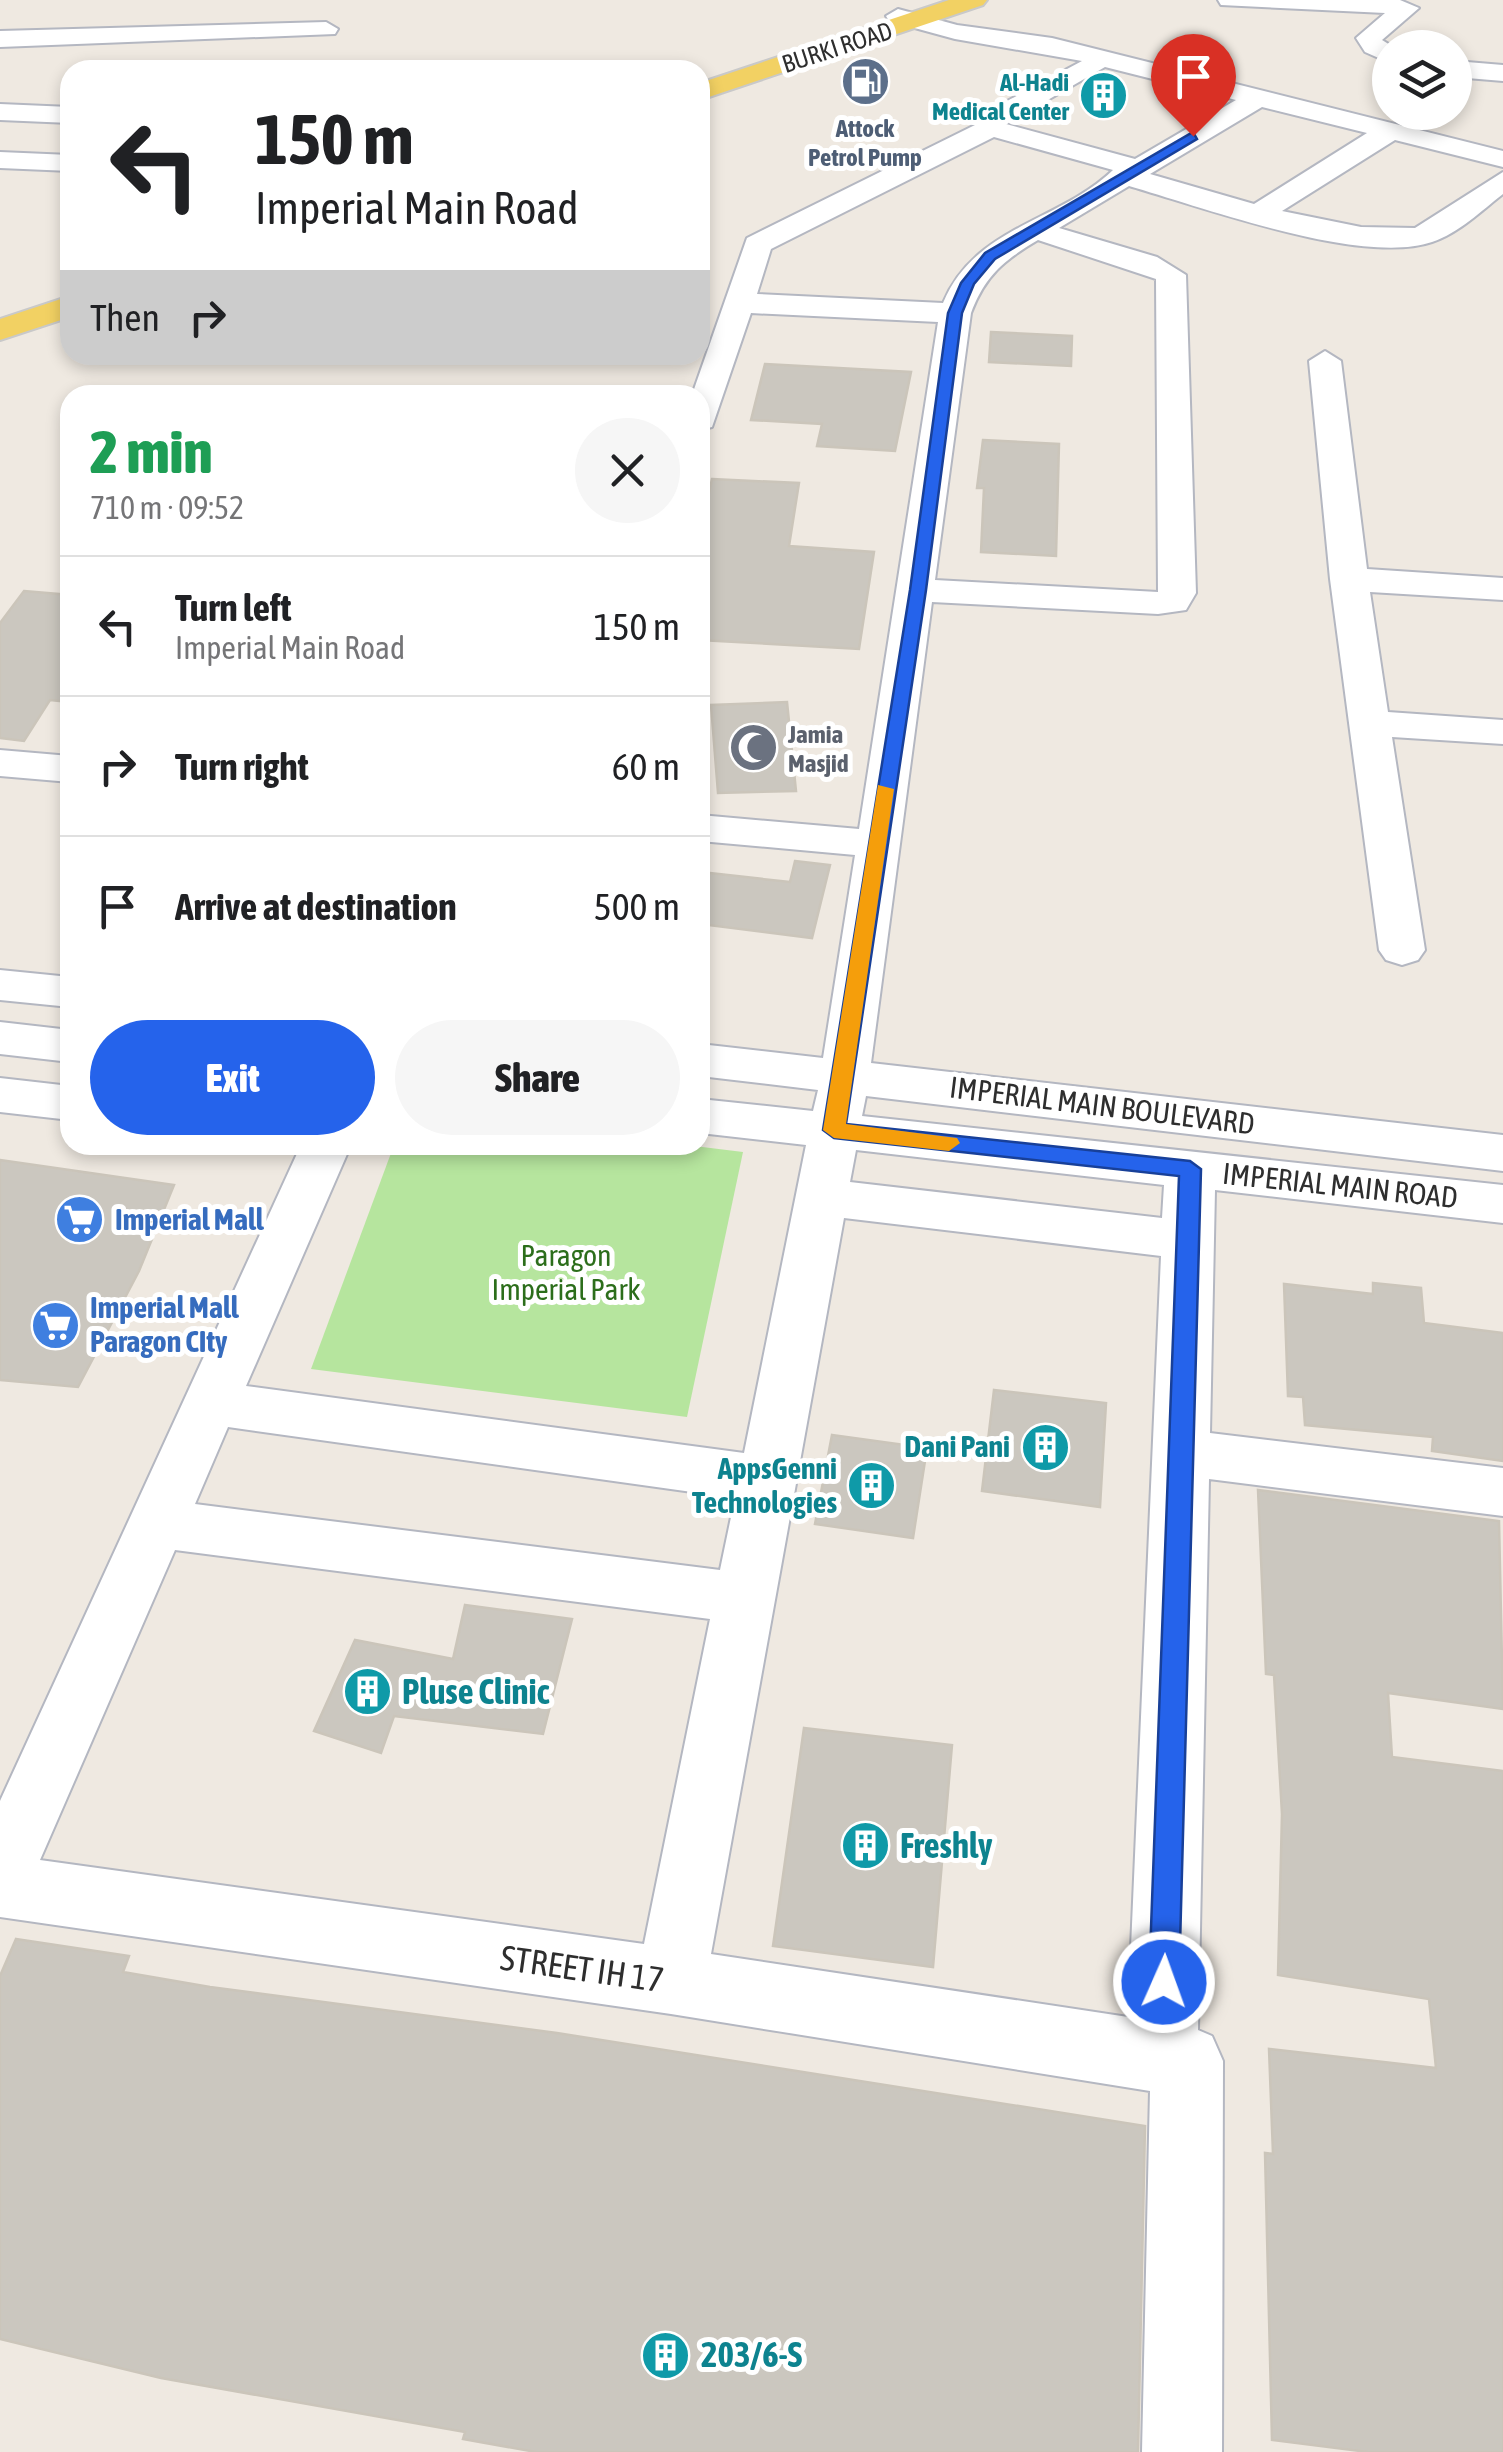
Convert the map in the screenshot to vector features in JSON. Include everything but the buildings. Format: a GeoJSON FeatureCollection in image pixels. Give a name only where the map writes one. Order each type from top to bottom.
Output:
{"type":"FeatureCollection","features":[{"type":"Feature","properties":{"kind":"main road","name":"BURKI ROAD"},"geometry":{"type":"LineString","coordinates":[[710,79],[962,0]]}},
{"type":"Feature","properties":{"kind":"main road","name":"BURKI ROAD"},"geometry":{"type":"LineString","coordinates":[[710,88],[906,18]]}},
{"type":"Feature","properties":{"kind":"main road"},"geometry":{"type":"LineString","coordinates":[[0,316],[60,295]]}},
{"type":"Feature","properties":{"kind":"main road"},"geometry":{"type":"LineString","coordinates":[[0,330],[60,309]]}},
{"type":"Feature","properties":{"kind":"street"},"geometry":{"type":"LineString","coordinates":[[962,0],[1090,51],[1253,101]]}},
{"type":"Feature","properties":{"kind":"street"},"geometry":{"type":"LineString","coordinates":[[1230,0],[1296,8],[1330,2],[1407,8],[1379,30]]}},
{"type":"Feature","properties":{"kind":"street"},"geometry":{"type":"LineString","coordinates":[[906,18],[1058,48],[1253,101],[1372,122]]}},
{"type":"Feature","properties":{"kind":"street"},"geometry":{"type":"LineString","coordinates":[[0,38],[322,36],[0,50]]}},
{"type":"Feature","properties":{"kind":"street"},"geometry":{"type":"LineString","coordinates":[[1058,48],[1048,53],[1090,51],[1224,69],[1503,144]]}},
{"type":"Feature","properties":{"kind":"street"},"geometry":{"type":"LineString","coordinates":[[991,128],[991,121],[1090,51]]}},
{"type":"Feature","properties":{"kind":"street"},"geometry":{"type":"LineString","coordinates":[[1224,69],[1372,120]]}},
{"type":"Feature","properties":{"kind":"street"},"geometry":{"type":"LineString","coordinates":[[1472,70],[1503,73]]}},
{"type":"Feature","properties":{"kind":"street"},"geometry":{"type":"LineString","coordinates":[[671,1981],[845,1076],[955,313],[967,283],[990,256],[1253,101]]}},
{"type":"Feature","properties":{"kind":"street"},"geometry":{"type":"LineString","coordinates":[[0,112],[60,115]]}},
{"type":"Feature","properties":{"kind":"street"},"geometry":{"type":"LineString","coordinates":[[1472,125],[1503,133]]}},
{"type":"Feature","properties":{"kind":"street"},"geometry":{"type":"LineString","coordinates":[[710,389],[767,210],[823,212],[991,128],[1292,222],[1404,240],[1423,236],[1503,180]]}},
{"type":"Feature","properties":{"kind":"street"},"geometry":{"type":"LineString","coordinates":[[1261,212],[1379,130]]}},
{"type":"Feature","properties":{"kind":"street"},"geometry":{"type":"LineString","coordinates":[[1399,130],[1503,170]]}},
{"type":"Feature","properties":{"kind":"street"},"geometry":{"type":"LineString","coordinates":[[1403,130],[1503,159]]}},
{"type":"Feature","properties":{"kind":"street"},"geometry":{"type":"LineString","coordinates":[[0,160],[60,163]]}},
{"type":"Feature","properties":{"kind":"street"},"geometry":{"type":"LineString","coordinates":[[918,590],[1158,603],[1173,602],[1177,593],[1171,275],[1146,263],[1032,229]]}},
{"type":"Feature","properties":{"kind":"street"},"geometry":{"type":"LineString","coordinates":[[739,303],[955,313]]}},
{"type":"Feature","properties":{"kind":"street"},"geometry":{"type":"LineString","coordinates":[[1325,361],[1349,578],[1402,950]]}},
{"type":"Feature","properties":{"kind":"street"},"geometry":{"type":"LineString","coordinates":[[1349,578],[1503,589]]}},
{"type":"Feature","properties":{"kind":"street"},"geometry":{"type":"LineString","coordinates":[[1369,723],[1503,732]]}},
{"type":"Feature","properties":{"kind":"street"},"geometry":{"type":"LineString","coordinates":[[0,763],[60,768]]}},
{"type":"Feature","properties":{"kind":"street"},"geometry":{"type":"LineString","coordinates":[[710,829],[876,844]]}},
{"type":"Feature","properties":{"kind":"street"},"geometry":{"type":"LineString","coordinates":[[0,985],[60,991]]}},
{"type":"Feature","properties":{"kind":"street"},"geometry":{"type":"LineString","coordinates":[[2,1041],[60,1045]]}},
{"type":"Feature","properties":{"kind":"street","name":"IMPERIAL MAIN BOULEVARD"},"geometry":{"type":"LineString","coordinates":[[710,1061],[1503,1153]]}},
{"type":"Feature","properties":{"kind":"street"},"geometry":{"type":"LineString","coordinates":[[0,1095],[60,1102]]}},
{"type":"Feature","properties":{"kind":"street","name":"IMPERIAL MAIN ROAD"},"geometry":{"type":"LineString","coordinates":[[710,1117],[1503,1204]]}},
{"type":"Feature","properties":{"kind":"street"},"geometry":{"type":"LineString","coordinates":[[0,1875],[322,1155]]}},
{"type":"Feature","properties":{"kind":"street"},"geometry":{"type":"LineString","coordinates":[[1182,2452],[1186,2061],[1162,2058],[1190,1169]]}},
{"type":"Feature","properties":{"kind":"street"},"geometry":{"type":"LineString","coordinates":[[822,1197],[1187,1240]]}},
{"type":"Feature","properties":{"kind":"street"},"geometry":{"type":"LineString","coordinates":[[210,1404],[767,1479]]}},
{"type":"Feature","properties":{"kind":"street"},"geometry":{"type":"LineString","coordinates":[[1180,1452],[1503,1492]]}},
{"type":"Feature","properties":{"kind":"street"},"geometry":{"type":"LineString","coordinates":[[157,1523],[742,1598]]}},
{"type":"Feature","properties":{"kind":"street","name":"STREET IH 17"},"geometry":{"type":"LineString","coordinates":[[0,1886],[671,1981],[1162,2058]]}},
{"type":"Feature","properties":{"kind":"green space","name":"Paragon Imperial Park"},"geometry":{"type":"Polygon","coordinates":[[[710,1148],[743,1152],[687,1417],[311,1369],[390,1155],[710,1155],[710,1148]]]}},
{"type":"Feature","properties":{"kind":"slow traffic"},"geometry":{"type":"LineString","coordinates":[[885,789],[834,1130],[949,1143]]}},
{"type":"Feature","properties":{"kind":"place","name":"Attock Petrol Pump"},"geometry":{"type":"Point","coordinates":[865,82]}},
{"type":"Feature","properties":{"kind":"place","name":"Al-Hadi Medical Center"},"geometry":{"type":"Point","coordinates":[1104,96]}},
{"type":"Feature","properties":{"kind":"place","name":"Jamia Masjid"},"geometry":{"type":"Point","coordinates":[753,748]}},
{"type":"Feature","properties":{"kind":"place","name":"Imperial Mall"},"geometry":{"type":"Point","coordinates":[80,1220]}},
{"type":"Feature","properties":{"kind":"place","name":"Imperial Mall Paragon CIty"},"geometry":{"type":"Point","coordinates":[55,1325]}},
{"type":"Feature","properties":{"kind":"place","name":"Dani Pani"},"geometry":{"type":"Point","coordinates":[1045,1447]}},
{"type":"Feature","properties":{"kind":"place","name":"AppsGenni Technologies"},"geometry":{"type":"Point","coordinates":[872,1486]}},
{"type":"Feature","properties":{"kind":"place","name":"Pluse Clinic"},"geometry":{"type":"Point","coordinates":[367,1692]}},
{"type":"Feature","properties":{"kind":"place","name":"Freshly"},"geometry":{"type":"Point","coordinates":[865,1846]}},
{"type":"Feature","properties":{"kind":"place","name":"203/6-S"},"geometry":{"type":"Point","coordinates":[666,2355]}},
{"type":"Feature","properties":{"kind":"route"},"geometry":{"type":"LineString","coordinates":[[1164,1982],[1190,1169],[834,1130],[918,590],[955,313],[967,283],[990,256],[1193,136]]}}]}
